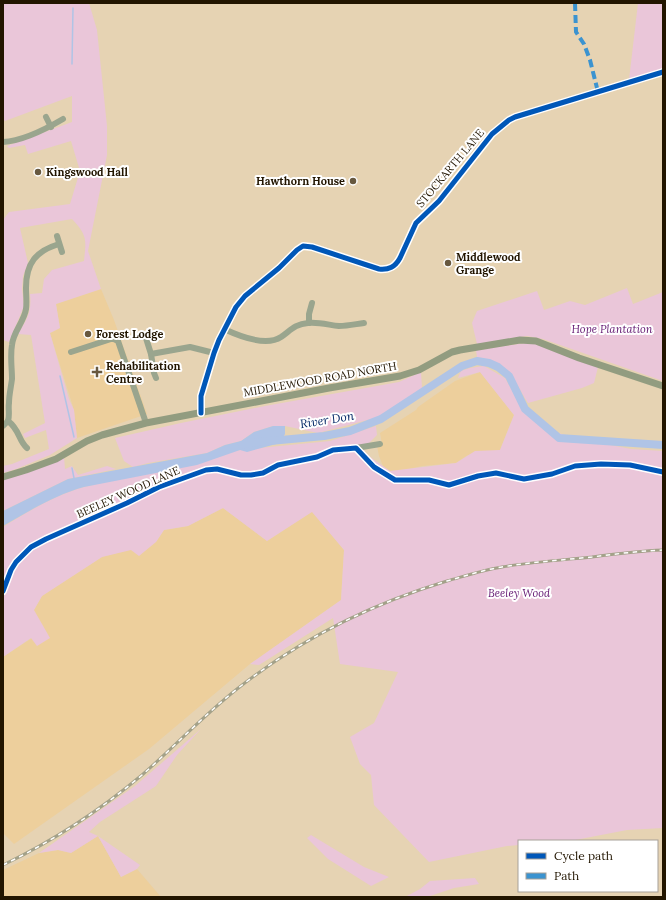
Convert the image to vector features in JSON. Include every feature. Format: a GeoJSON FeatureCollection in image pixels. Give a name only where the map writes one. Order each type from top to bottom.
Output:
{"type":"FeatureCollection","features":[{"type":"Feature","properties":{"kind":"main road","name":"MIDDLEWOOD ROAD NORTH"},"geometry":{"type":"LineString","coordinates":[[3,477],[56,459],[87,441],[146,424],[400,376],[418,370],[437,359],[456,351],[525,340],[536,341],[579,358],[663,386]]}},
{"type":"Feature","properties":{"kind":"street","name":"STOCKARTH LANE"},"geometry":{"type":"LineString","coordinates":[[201,413],[201,396],[214,353],[231,314],[240,302],[297,250],[303,246],[312,247],[373,268],[391,268],[398,263],[416,223],[438,201],[485,142],[502,124],[515,117],[663,72]]}},
{"type":"Feature","properties":{"kind":"street"},"geometry":{"type":"LineString","coordinates":[[46,117],[50,126]]}},
{"type":"Feature","properties":{"kind":"street"},"geometry":{"type":"LineString","coordinates":[[3,142],[18,139],[63,119]]}},
{"type":"Feature","properties":{"kind":"street"},"geometry":{"type":"LineString","coordinates":[[57,236],[62,252]]}},
{"type":"Feature","properties":{"kind":"street"},"geometry":{"type":"LineString","coordinates":[[3,426],[8,421],[9,416],[8,404],[12,378],[8,362],[15,333],[26,309],[26,279],[29,266],[34,258],[44,250],[59,244]]}},
{"type":"Feature","properties":{"kind":"street"},"geometry":{"type":"LineString","coordinates":[[309,323],[309,314],[312,303]]}},
{"type":"Feature","properties":{"kind":"street"},"geometry":{"type":"LineString","coordinates":[[224,329],[244,338],[267,340],[280,338],[295,326],[309,323],[345,326],[364,323]]}},
{"type":"Feature","properties":{"kind":"street"},"geometry":{"type":"LineString","coordinates":[[145,335],[156,378]]}},
{"type":"Feature","properties":{"kind":"street"},"geometry":{"type":"LineString","coordinates":[[71,352],[111,339],[118,341],[146,424]]}},
{"type":"Feature","properties":{"kind":"street"},"geometry":{"type":"LineString","coordinates":[[151,354],[190,347],[214,353]]}},
{"type":"Feature","properties":{"kind":"street"},"geometry":{"type":"LineString","coordinates":[[8,421],[15,427],[22,442],[27,448]]}},
{"type":"Feature","properties":{"kind":"street","name":"BEELEY WOOD LANE"},"geometry":{"type":"LineString","coordinates":[[3,591],[11,570],[16,562],[31,547],[159,487],[206,470],[217,469],[241,475],[251,475],[263,473],[278,465],[317,457],[333,450],[380,444]]}},
{"type":"Feature","properties":{"kind":"shaded area","name":"Rehabilitation Centre"},"geometry":{"type":"Polygon","coordinates":[[[101,289],[114,320],[147,414],[77,438],[74,410],[50,333],[60,328],[56,304],[101,289]]]}},
{"type":"Feature","properties":{"kind":"shaded area"},"geometry":{"type":"Polygon","coordinates":[[[480,372],[514,415],[500,450],[468,455],[456,463],[390,471],[383,466],[377,446],[382,444],[380,433],[416,410],[418,407],[455,381],[480,372]]]}},
{"type":"Feature","properties":{"kind":"shaded area"},"geometry":{"type":"Polygon","coordinates":[[[223,508],[267,541],[312,511],[344,550],[341,600],[250,664],[149,749],[14,844],[3,833],[3,657],[32,638],[34,610],[42,596],[102,557],[156,542],[164,530],[188,526],[223,508]]]}},
{"type":"Feature","properties":{"kind":"shaded area"},"geometry":{"type":"Polygon","coordinates":[[[98,836],[121,877],[137,869],[161,897],[3,897],[3,870],[39,853],[58,850],[71,853],[98,836]]]}},
{"type":"Feature","properties":{"kind":"green space"},"geometry":{"type":"Polygon","coordinates":[[[3,3],[89,3],[97,30],[107,126],[107,155],[88,251],[101,289],[56,304],[60,328],[50,333],[69,399],[74,410],[77,438],[50,455],[3,473],[3,466],[12,464],[49,449],[46,430],[25,438],[23,434],[45,423],[31,335],[18,334],[28,315],[30,294],[42,293],[44,279],[52,270],[84,261],[85,238],[81,230],[72,219],[20,228],[28,263],[23,276],[22,289],[24,306],[9,342],[3,340],[3,220],[9,212],[70,204],[80,171],[71,141],[28,154],[25,145],[9,148],[7,146],[72,122],[72,96],[5,121],[3,119],[3,3]]]}},
{"type":"Feature","properties":{"kind":"green space"},"geometry":{"type":"Polygon","coordinates":[[[638,3],[663,3],[663,69],[629,80],[638,3]]]}},
{"type":"Feature","properties":{"kind":"green space","name":"Hope Plantation"},"geometry":{"type":"Polygon","coordinates":[[[627,288],[633,304],[663,292],[663,381],[543,339],[527,336],[477,344],[472,323],[477,311],[537,291],[544,310],[570,301],[585,305],[627,288]]]}},
{"type":"Feature","properties":{"kind":"green space"},"geometry":{"type":"Polygon","coordinates":[[[526,343],[535,344],[598,367],[594,383],[582,388],[528,403],[514,379],[503,367],[488,359],[477,357],[476,350],[526,343]]]}},
{"type":"Feature","properties":{"kind":"green space","name":"Beeley Wood"},"geometry":{"type":"Polygon","coordinates":[[[484,366],[505,378],[517,399],[545,429],[575,438],[631,449],[663,451],[663,828],[627,830],[575,840],[518,840],[518,845],[429,862],[374,805],[371,775],[360,764],[350,737],[374,723],[398,672],[340,664],[333,618],[259,665],[250,664],[341,600],[344,550],[312,512],[267,541],[223,508],[188,526],[164,530],[156,542],[139,556],[131,550],[102,557],[42,596],[34,610],[50,638],[37,646],[31,638],[3,657],[3,527],[32,509],[63,494],[84,487],[240,450],[330,441],[376,426],[377,435],[363,449],[372,458],[390,471],[456,463],[475,451],[500,450],[514,415],[480,372],[458,378],[461,371],[484,366]]]}},
{"type":"Feature","properties":{"kind":"green space"},"geometry":{"type":"Polygon","coordinates":[[[421,372],[422,388],[379,417],[318,433],[285,426],[273,426],[254,432],[241,441],[225,445],[207,453],[133,467],[124,461],[115,438],[265,406],[399,382],[421,372]]]}},
{"type":"Feature","properties":{"kind":"green space"},"geometry":{"type":"Polygon","coordinates":[[[64,457],[65,469],[72,466],[78,475],[107,466],[116,469],[68,479],[3,511],[3,479],[64,457]]]}},
{"type":"Feature","properties":{"kind":"green space"},"geometry":{"type":"Polygon","coordinates":[[[201,729],[177,755],[156,786],[100,822],[89,832],[98,836],[71,853],[58,850],[39,853],[135,786],[201,729]]]}},
{"type":"Feature","properties":{"kind":"green space"},"geometry":{"type":"Polygon","coordinates":[[[311,835],[364,867],[389,877],[371,886],[328,859],[307,838],[311,835]]]}},
{"type":"Feature","properties":{"kind":"green space"},"geometry":{"type":"Polygon","coordinates":[[[98,836],[140,865],[137,869],[121,877],[98,836]]]}},
{"type":"Feature","properties":{"kind":"green space"},"geometry":{"type":"Polygon","coordinates":[[[475,878],[479,884],[454,888],[427,897],[405,897],[420,889],[430,881],[475,878]]]}},
{"type":"Feature","properties":{"kind":"water"},"geometry":{"type":"Polygon","coordinates":[[[273,426],[285,426],[285,434],[280,443],[247,452],[240,450],[197,465],[73,490],[32,509],[3,526],[3,511],[68,479],[207,453],[225,445],[241,441],[254,432],[273,426]]]}},
{"type":"Feature","properties":{"kind":"waterway"},"geometry":{"type":"LineString","coordinates":[[72,64],[73,8]]}},
{"type":"Feature","properties":{"kind":"waterway","name":"River Don"},"geometry":{"type":"LineString","coordinates":[[242,445],[249,443],[324,436],[350,431],[381,419],[462,366],[477,361],[489,363],[498,367],[509,376],[525,409],[559,438],[663,445]]}},
{"type":"Feature","properties":{"kind":"waterway"},"geometry":{"type":"LineString","coordinates":[[60,376],[74,437]]}},
{"type":"Feature","properties":{"kind":"waterway"},"geometry":{"type":"LineString","coordinates":[[72,468],[74,478]]}},
{"type":"Feature","properties":{"kind":"railway"},"geometry":{"type":"LineString","coordinates":[[3,865],[40,846],[109,801],[166,754],[224,699],[261,671],[311,639],[364,612],[419,590],[495,568],[536,562],[663,550]]}},
{"type":"Feature","properties":{"kind":"marked path"},"geometry":{"type":"LineString","coordinates":[[575,3],[576,32],[584,44],[590,60],[598,92]]}},
{"type":"Feature","properties":{"kind":"cycle path"},"geometry":{"type":"LineString","coordinates":[[201,413],[201,396],[214,353],[236,307],[245,296],[279,268],[297,250],[303,246],[312,247],[379,269],[391,267],[396,264],[400,258],[416,223],[439,201],[492,134],[509,120],[663,72]]}},
{"type":"Feature","properties":{"kind":"cycle path"},"geometry":{"type":"LineString","coordinates":[[3,591],[11,570],[16,562],[31,547],[159,487],[206,470],[217,469],[241,475],[251,475],[263,473],[278,465],[317,457],[333,450],[356,448],[374,467],[395,480],[429,480],[449,485],[478,476],[496,473],[524,479],[552,474],[575,466],[601,464],[630,465],[663,472]]}},
{"type":"Feature","properties":{"kind":"place","name":"Kingswood Hall"},"geometry":{"type":"Point","coordinates":[38,172]}},
{"type":"Feature","properties":{"kind":"place","name":"Hawthorn House"},"geometry":{"type":"Point","coordinates":[353,181]}},
{"type":"Feature","properties":{"kind":"place","name":"Middlewood Grange"},"geometry":{"type":"Point","coordinates":[448,263]}},
{"type":"Feature","properties":{"kind":"place","name":"Forest Lodge"},"geometry":{"type":"Point","coordinates":[88,334]}},
{"type":"Feature","properties":{"kind":"place","name":"Rehabilitation Centre"},"geometry":{"type":"Point","coordinates":[97,372]}}]}
